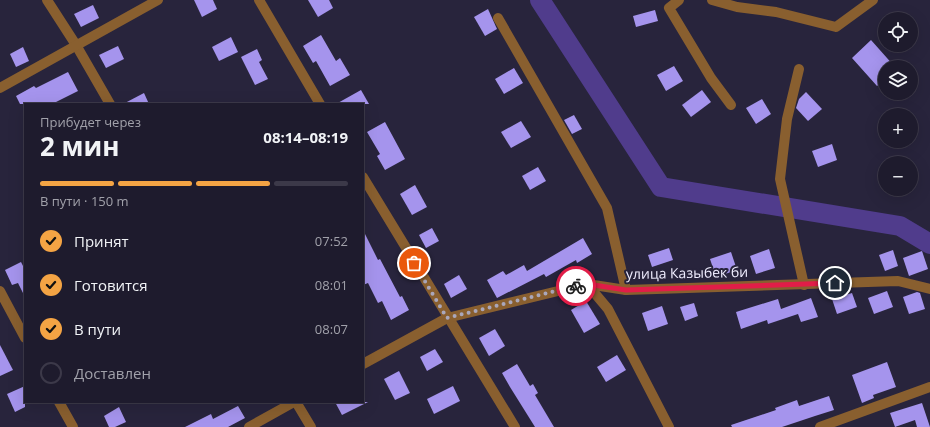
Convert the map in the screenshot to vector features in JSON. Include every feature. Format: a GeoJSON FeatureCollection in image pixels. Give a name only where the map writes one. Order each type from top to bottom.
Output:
{"type":"FeatureCollection","features":[{"type":"Feature","properties":{"kind":"street"},"geometry":{"type":"LineString","coordinates":[[47,0],[76,45],[109,103]]}},
{"type":"Feature","properties":{"kind":"street"},"geometry":{"type":"LineString","coordinates":[[0,88],[158,0]]}},
{"type":"Feature","properties":{"kind":"street"},"geometry":{"type":"LineString","coordinates":[[259,0],[319,103]]}},
{"type":"Feature","properties":{"kind":"street"},"geometry":{"type":"LineString","coordinates":[[679,0],[669,8],[711,78],[731,104]]}},
{"type":"Feature","properties":{"kind":"street"},"geometry":{"type":"LineString","coordinates":[[712,0],[737,7],[776,12],[836,27],[873,0]]}},
{"type":"Feature","properties":{"kind":"street"},"geometry":{"type":"LineString","coordinates":[[498,18],[607,208],[626,290]]}},
{"type":"Feature","properties":{"kind":"street"},"geometry":{"type":"LineString","coordinates":[[799,69],[787,119],[780,178],[804,285]]}},
{"type":"Feature","properties":{"kind":"street"},"geometry":{"type":"LineString","coordinates":[[364,179],[447,318],[515,427]]}},
{"type":"Feature","properties":{"kind":"street","name":"улица Казыбек би"},"geometry":{"type":"LineString","coordinates":[[364,363],[447,318],[587,284],[626,290],[804,285],[898,280],[930,289]]}},
{"type":"Feature","properties":{"kind":"street"},"geometry":{"type":"LineString","coordinates":[[587,284],[608,309],[669,427]]}},
{"type":"Feature","properties":{"kind":"street"},"geometry":{"type":"LineString","coordinates":[[0,292],[24,336]]}},
{"type":"Feature","properties":{"kind":"street"},"geometry":{"type":"LineString","coordinates":[[820,427],[930,387]]}},
{"type":"Feature","properties":{"kind":"street"},"geometry":{"type":"LineString","coordinates":[[60,403],[73,427]]}},
{"type":"Feature","properties":{"kind":"street"},"geometry":{"type":"LineString","coordinates":[[249,427],[293,403]]}},
{"type":"Feature","properties":{"kind":"street"},"geometry":{"type":"LineString","coordinates":[[296,403],[311,427]]}},
{"type":"Feature","properties":{"kind":"building"},"geometry":{"type":"Polygon","coordinates":[[[194,0],[213,0],[217,9],[202,17],[194,0]]]}},
{"type":"Feature","properties":{"kind":"building"},"geometry":{"type":"Polygon","coordinates":[[[308,0],[329,0],[333,8],[318,17],[308,0]]]}},
{"type":"Feature","properties":{"kind":"building"},"geometry":{"type":"Polygon","coordinates":[[[93,5],[99,18],[81,27],[74,14],[93,5]]]}},
{"type":"Feature","properties":{"kind":"building"},"geometry":{"type":"Polygon","coordinates":[[[488,9],[497,29],[485,36],[474,17],[488,9]]]}},
{"type":"Feature","properties":{"kind":"building"},"geometry":{"type":"Polygon","coordinates":[[[655,10],[658,21],[636,27],[633,16],[655,10]]]}},
{"type":"Feature","properties":{"kind":"building"},"geometry":{"type":"Polygon","coordinates":[[[321,35],[336,61],[340,58],[350,75],[330,86],[316,61],[313,63],[303,46],[321,35]]]}},
{"type":"Feature","properties":{"kind":"building"},"geometry":{"type":"Polygon","coordinates":[[[231,37],[238,52],[219,61],[212,47],[231,37]]]}},
{"type":"Feature","properties":{"kind":"building"},"geometry":{"type":"Polygon","coordinates":[[[871,40],[878,48],[878,52],[882,52],[889,60],[878,60],[878,85],[877,86],[852,58],[871,40]]]}},
{"type":"Feature","properties":{"kind":"building"},"geometry":{"type":"Polygon","coordinates":[[[118,46],[124,59],[106,68],[99,55],[118,46]]]}},
{"type":"Feature","properties":{"kind":"building"},"geometry":{"type":"Polygon","coordinates":[[[23,47],[29,61],[16,67],[10,54],[23,47]]]}},
{"type":"Feature","properties":{"kind":"building"},"geometry":{"type":"Polygon","coordinates":[[[257,49],[262,60],[259,62],[268,79],[255,85],[241,57],[257,49]]]}},
{"type":"Feature","properties":{"kind":"building"},"geometry":{"type":"Polygon","coordinates":[[[674,66],[683,81],[666,91],[657,75],[674,66]]]}},
{"type":"Feature","properties":{"kind":"building"},"geometry":{"type":"Polygon","coordinates":[[[514,68],[523,83],[504,94],[495,79],[514,68]]]}},
{"type":"Feature","properties":{"kind":"building"},"geometry":{"type":"Polygon","coordinates":[[[68,72],[78,91],[54,103],[20,104],[16,96],[34,86],[36,88],[68,72]]]}},
{"type":"Feature","properties":{"kind":"building"},"geometry":{"type":"Polygon","coordinates":[[[361,90],[369,104],[364,103],[338,103],[361,90]]]}},
{"type":"Feature","properties":{"kind":"building"},"geometry":{"type":"Polygon","coordinates":[[[702,90],[711,102],[691,117],[682,105],[702,90]]]}},
{"type":"Feature","properties":{"kind":"building"},"geometry":{"type":"Polygon","coordinates":[[[806,92],[822,109],[808,121],[796,108],[799,99],[806,92]]]}},
{"type":"Feature","properties":{"kind":"building"},"geometry":{"type":"Polygon","coordinates":[[[144,93],[149,103],[125,103],[144,93]]]}},
{"type":"Feature","properties":{"kind":"building"},"geometry":{"type":"Polygon","coordinates":[[[762,99],[771,114],[756,124],[746,108],[762,99]]]}},
{"type":"Feature","properties":{"kind":"building"},"geometry":{"type":"Polygon","coordinates":[[[574,115],[582,129],[572,134],[564,120],[574,115]]]}},
{"type":"Feature","properties":{"kind":"building"},"geometry":{"type":"Polygon","coordinates":[[[521,121],[531,137],[511,148],[501,132],[521,121]]]}},
{"type":"Feature","properties":{"kind":"building"},"geometry":{"type":"Polygon","coordinates":[[[385,122],[405,159],[385,170],[377,156],[380,154],[367,132],[385,122]]]}},
{"type":"Feature","properties":{"kind":"building"},"geometry":{"type":"Polygon","coordinates":[[[832,144],[837,160],[818,167],[812,151],[832,144]]]}},
{"type":"Feature","properties":{"kind":"building"},"geometry":{"type":"Polygon","coordinates":[[[538,167],[546,181],[530,190],[522,176],[538,167]]]}},
{"type":"Feature","properties":{"kind":"building"},"geometry":{"type":"Polygon","coordinates":[[[415,185],[427,207],[412,215],[400,194],[415,185]]]}},
{"type":"Feature","properties":{"kind":"building"},"geometry":{"type":"Polygon","coordinates":[[[432,228],[439,241],[426,248],[419,235],[432,228]]]}},
{"type":"Feature","properties":{"kind":"building"},"geometry":{"type":"Polygon","coordinates":[[[364,232],[378,260],[380,259],[400,297],[402,296],[409,310],[391,320],[382,301],[378,303],[368,283],[364,285],[364,232]]]}},
{"type":"Feature","properties":{"kind":"building"},"geometry":{"type":"Polygon","coordinates":[[[583,238],[592,254],[577,263],[576,260],[546,277],[544,274],[497,298],[487,280],[503,271],[506,275],[524,265],[527,271],[583,238]]]}},
{"type":"Feature","properties":{"kind":"building"},"geometry":{"type":"Polygon","coordinates":[[[669,248],[673,260],[652,267],[648,255],[669,248]]]}},
{"type":"Feature","properties":{"kind":"building"},"geometry":{"type":"Polygon","coordinates":[[[769,249],[775,268],[756,274],[750,256],[769,249]]]}},
{"type":"Feature","properties":{"kind":"building"},"geometry":{"type":"Polygon","coordinates":[[[893,250],[898,266],[885,271],[879,255],[893,250]]]}},
{"type":"Feature","properties":{"kind":"building"},"geometry":{"type":"Polygon","coordinates":[[[922,251],[928,269],[909,276],[903,258],[922,251]]]}},
{"type":"Feature","properties":{"kind":"building"},"geometry":{"type":"Polygon","coordinates":[[[731,252],[737,270],[716,277],[710,259],[731,252]]]}},
{"type":"Feature","properties":{"kind":"building"},"geometry":{"type":"Polygon","coordinates":[[[21,262],[24,268],[24,295],[18,283],[12,285],[5,270],[21,262]]]}},
{"type":"Feature","properties":{"kind":"building"},"geometry":{"type":"Polygon","coordinates":[[[459,275],[467,289],[451,298],[444,284],[459,275]]]}},
{"type":"Feature","properties":{"kind":"building"},"geometry":{"type":"Polygon","coordinates":[[[887,291],[893,307],[874,314],[868,298],[887,291]]]}},
{"type":"Feature","properties":{"kind":"building"},"geometry":{"type":"Polygon","coordinates":[[[917,292],[920,293],[925,309],[909,314],[903,297],[917,292]]]}},
{"type":"Feature","properties":{"kind":"building"},"geometry":{"type":"Polygon","coordinates":[[[852,293],[857,307],[837,314],[832,299],[852,293]]]}},
{"type":"Feature","properties":{"kind":"building"},"geometry":{"type":"Polygon","coordinates":[[[811,298],[818,317],[801,322],[798,314],[768,324],[767,320],[741,329],[736,312],[778,299],[781,309],[811,298]]]}},
{"type":"Feature","properties":{"kind":"building"},"geometry":{"type":"Polygon","coordinates":[[[586,301],[600,324],[584,333],[571,310],[586,301]]]}},
{"type":"Feature","properties":{"kind":"building"},"geometry":{"type":"Polygon","coordinates":[[[694,303],[698,316],[685,321],[680,307],[694,303]]]}},
{"type":"Feature","properties":{"kind":"building"},"geometry":{"type":"Polygon","coordinates":[[[662,306],[668,324],[648,331],[642,313],[662,306]]]}},
{"type":"Feature","properties":{"kind":"building"},"geometry":{"type":"Polygon","coordinates":[[[495,329],[505,346],[489,356],[479,338],[495,329]]]}},
{"type":"Feature","properties":{"kind":"building"},"geometry":{"type":"Polygon","coordinates":[[[0,345],[13,370],[0,376],[0,345]]]}},
{"type":"Feature","properties":{"kind":"building"},"geometry":{"type":"Polygon","coordinates":[[[435,349],[443,362],[427,371],[420,357],[435,349]]]}},
{"type":"Feature","properties":{"kind":"building"},"geometry":{"type":"Polygon","coordinates":[[[617,355],[626,370],[606,382],[597,367],[617,355]]]}},
{"type":"Feature","properties":{"kind":"building"},"geometry":{"type":"Polygon","coordinates":[[[887,362],[896,387],[873,395],[874,398],[862,403],[852,375],[887,362]]]}},
{"type":"Feature","properties":{"kind":"building"},"geometry":{"type":"Polygon","coordinates":[[[517,364],[530,386],[533,384],[538,393],[535,395],[554,427],[535,427],[510,387],[502,373],[517,364]]]}},
{"type":"Feature","properties":{"kind":"building"},"geometry":{"type":"Polygon","coordinates":[[[399,371],[410,393],[395,400],[384,379],[399,371]]]}},
{"type":"Feature","properties":{"kind":"building"},"geometry":{"type":"Polygon","coordinates":[[[24,386],[25,407],[15,412],[7,394],[24,386]]]}},
{"type":"Feature","properties":{"kind":"building"},"geometry":{"type":"Polygon","coordinates":[[[453,386],[460,401],[434,414],[427,399],[453,386]]]}},
{"type":"Feature","properties":{"kind":"building"},"geometry":{"type":"Polygon","coordinates":[[[829,396],[834,410],[782,427],[732,427],[731,425],[776,410],[775,408],[797,400],[799,406],[829,396]]]}},
{"type":"Feature","properties":{"kind":"building"},"geometry":{"type":"Polygon","coordinates":[[[368,402],[342,415],[336,403],[368,402]]]}},
{"type":"Feature","properties":{"kind":"building"},"geometry":{"type":"Polygon","coordinates":[[[922,403],[930,427],[917,427],[915,420],[895,427],[890,413],[922,403]]]}},
{"type":"Feature","properties":{"kind":"building"},"geometry":{"type":"Polygon","coordinates":[[[238,406],[245,418],[228,427],[185,427],[211,414],[213,419],[238,406]]]}},
{"type":"Feature","properties":{"kind":"building"},"geometry":{"type":"Polygon","coordinates":[[[119,407],[126,422],[115,427],[109,427],[104,416],[119,407]]]}},
{"type":"Feature","properties":{"kind":"waterway"},"geometry":{"type":"LineString","coordinates":[[540,0],[661,187],[900,226],[930,244]]}},
{"type":"Feature","properties":{"kind":"way so far"},"geometry":{"type":"LineString","coordinates":[[414,263],[447,318],[576,286]]}},
{"type":"Feature","properties":{"kind":"route"},"geometry":{"type":"LineString","coordinates":[[576,286],[587,284],[626,290],[835,283]]}}]}
